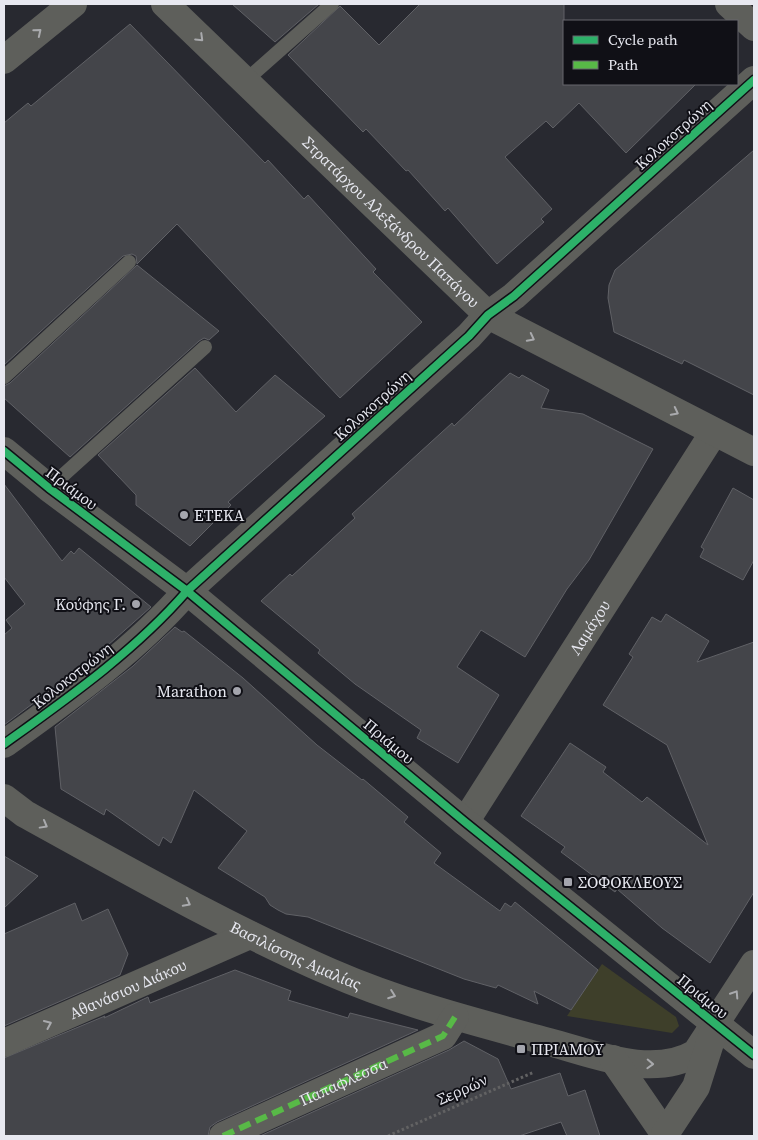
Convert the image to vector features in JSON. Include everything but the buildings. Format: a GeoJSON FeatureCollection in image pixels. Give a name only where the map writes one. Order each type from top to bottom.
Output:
{"type":"FeatureCollection","features":[{"type":"Feature","properties":{"kind":"street"},"geometry":{"type":"LineString","coordinates":[[4,60],[73,4]]}},
{"type":"Feature","properties":{"kind":"street","name":"Στρατάρχου Αλεξάνδρου Παπάγου"},"geometry":{"type":"LineString","coordinates":[[165,4],[488,315],[754,452]]}},
{"type":"Feature","properties":{"kind":"street"},"geometry":{"type":"LineString","coordinates":[[729,4],[754,27]]}},
{"type":"Feature","properties":{"kind":"street","name":"Κολοκοτρώνη"},"geometry":{"type":"LineString","coordinates":[[4,744],[83,685],[164,618],[187,591],[469,336],[488,315],[514,296],[754,80]]}},
{"type":"Feature","properties":{"kind":"street","name":"Λαμάχου"},"geometry":{"type":"LineString","coordinates":[[465,822],[714,432]]}},
{"type":"Feature","properties":{"kind":"street","name":"Πριάμου"},"geometry":{"type":"LineString","coordinates":[[4,452],[187,591],[465,822],[754,1055]]}},
{"type":"Feature","properties":{"kind":"street","name":"Βασιλίσσης Αμαλίας"},"geometry":{"type":"LineString","coordinates":[[4,798],[24,814],[250,935],[331,972],[455,1017],[613,1059],[654,1064],[683,1061],[696,1053],[716,1024]]}},
{"type":"Feature","properties":{"kind":"street","name":"Αθανάσιου Διάκου"},"geometry":{"type":"LineString","coordinates":[[4,1043],[250,935]]}},
{"type":"Feature","properties":{"kind":"street"},"geometry":{"type":"LineString","coordinates":[[613,1059],[665,1135],[696,1086],[716,1024],[754,964]]}},
{"type":"Feature","properties":{"kind":"street","name":"Παπαφλέσσα"},"geometry":{"type":"LineString","coordinates":[[223,1136],[443,1036],[455,1017]]}},
{"type":"Feature","properties":{"kind":"lane"},"geometry":{"type":"LineString","coordinates":[[245,81],[332,4]]}},
{"type":"Feature","properties":{"kind":"lane"},"geometry":{"type":"LineString","coordinates":[[4,377],[130,262]]}},
{"type":"Feature","properties":{"kind":"lane"},"geometry":{"type":"LineString","coordinates":[[49,488],[205,347]]}},
{"type":"Feature","properties":{"kind":"green space"},"geometry":{"type":"Polygon","coordinates":[[[602,964],[676,1017],[679,1026],[672,1033],[567,1016],[602,964]]]}},
{"type":"Feature","properties":{"kind":"marked path"},"geometry":{"type":"LineString","coordinates":[[223,1136],[443,1036],[455,1017]]}},
{"type":"Feature","properties":{"kind":"cycle path"},"geometry":{"type":"LineString","coordinates":[[4,744],[123,654],[167,613],[187,591],[469,336],[488,315],[514,296],[754,80]]}},
{"type":"Feature","properties":{"kind":"cycle path"},"geometry":{"type":"LineString","coordinates":[[4,451],[49,488],[187,591],[465,822],[754,1055]]}},
{"type":"Feature","properties":{"kind":"place","name":"ΕΤΕΚΑ"},"geometry":{"type":"Point","coordinates":[184,515]}},
{"type":"Feature","properties":{"kind":"place","name":"Κούφης Γ."},"geometry":{"type":"Point","coordinates":[136,604]}},
{"type":"Feature","properties":{"kind":"place","name":"Marathon"},"geometry":{"type":"Point","coordinates":[237,691]}},
{"type":"Feature","properties":{"kind":"place","name":"ΣΟΦΟΚΛΕΟΥΣ"},"geometry":{"type":"Point","coordinates":[568,882]}},
{"type":"Feature","properties":{"kind":"place","name":"ΠΡΙΑΜΟΥ"},"geometry":{"type":"Point","coordinates":[521,1049]}}]}
